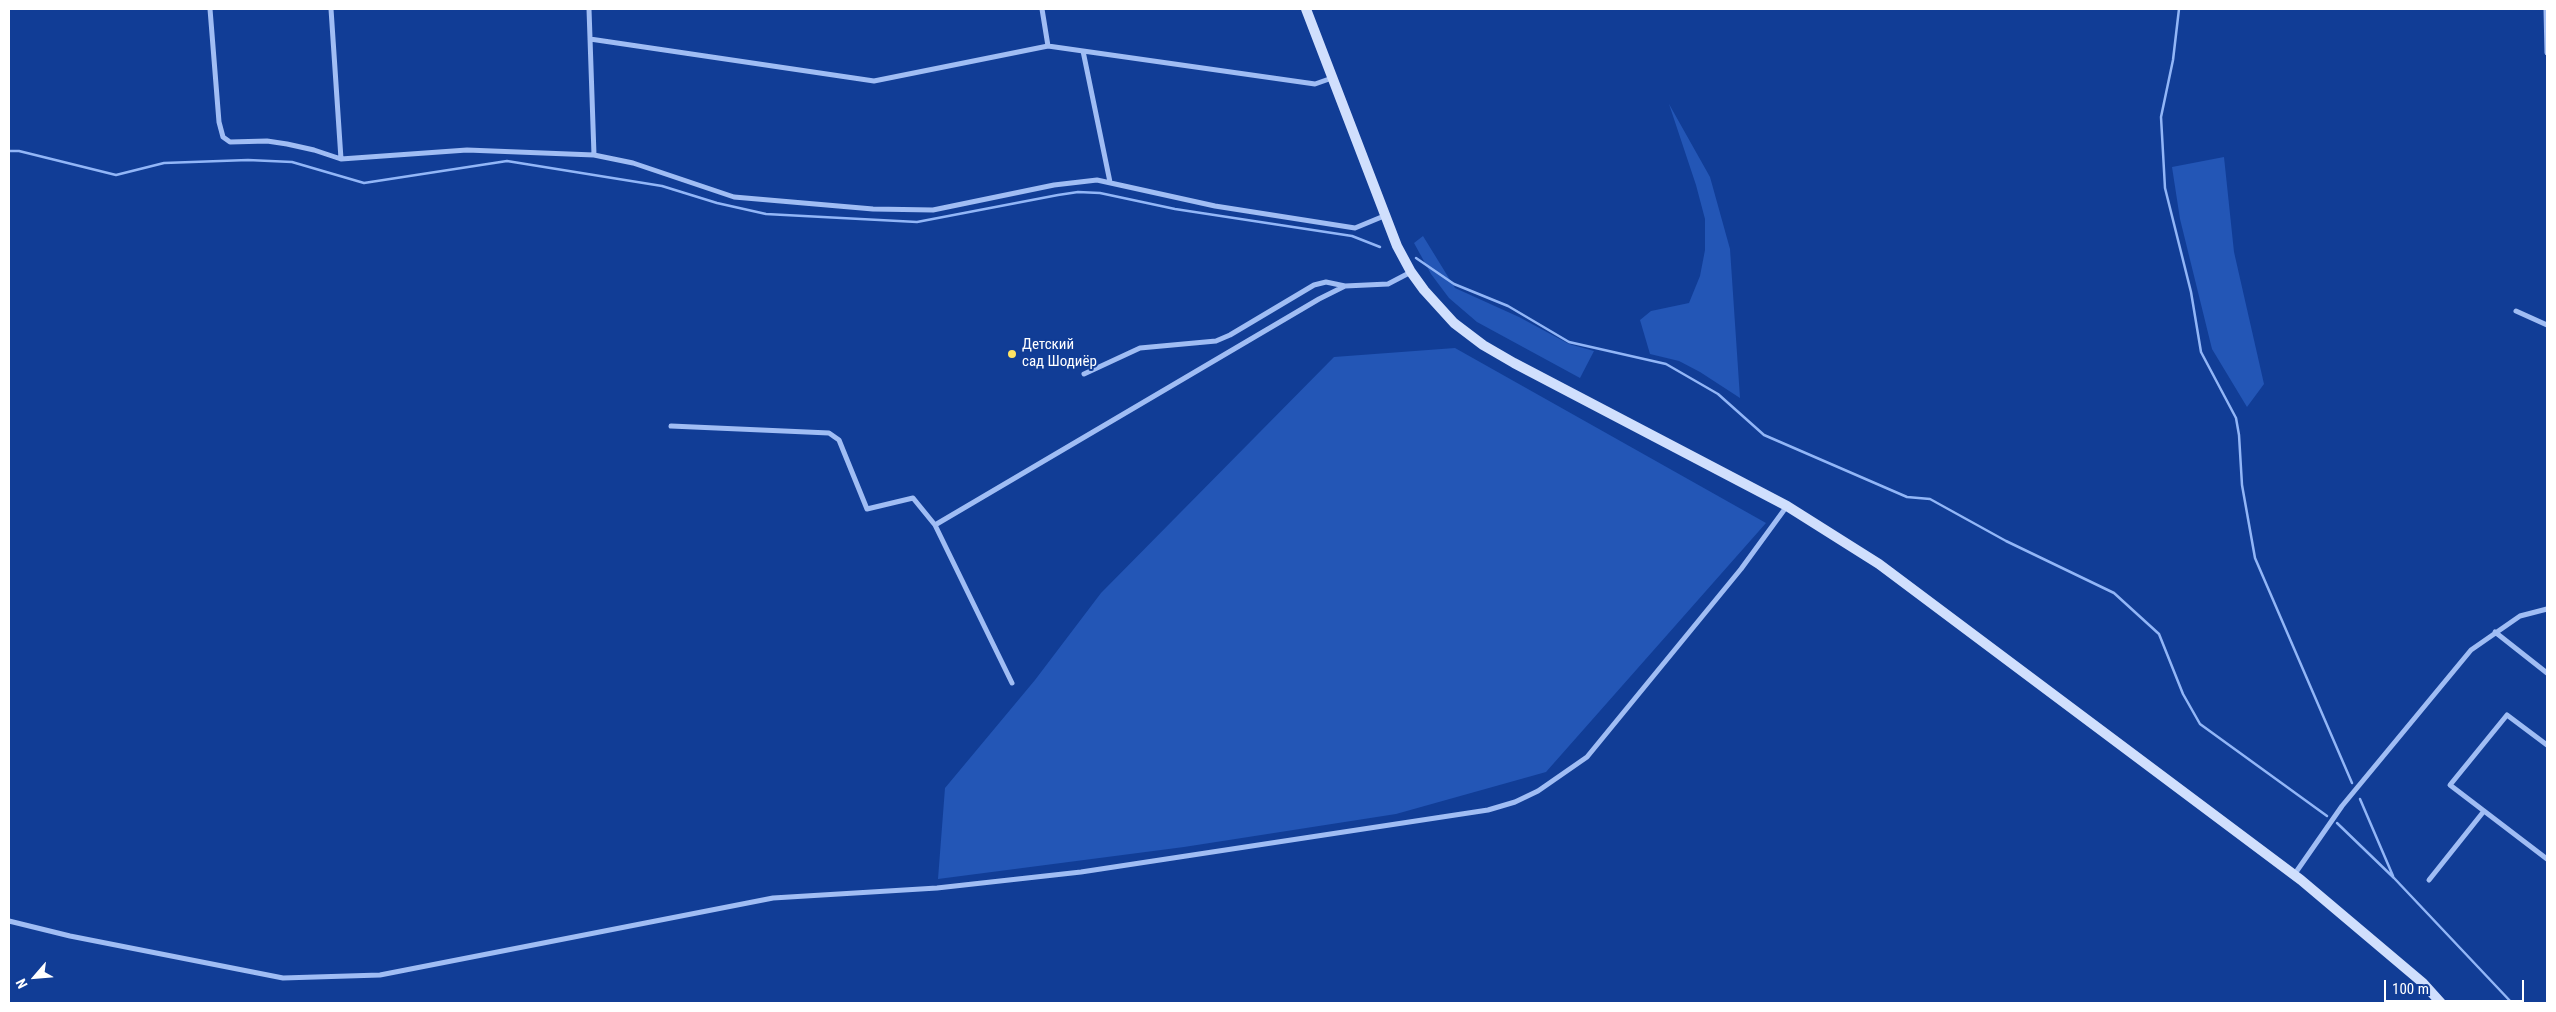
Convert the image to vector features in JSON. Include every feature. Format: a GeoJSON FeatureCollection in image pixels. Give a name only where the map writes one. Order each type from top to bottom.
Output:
{"type":"FeatureCollection","features":[{"type":"Feature","properties":{"kind":"main road"},"geometry":{"type":"LineString","coordinates":[[1306,9],[1384,216],[1411,272],[1438,307],[1483,345],[1787,506],[1879,564],[2294,875],[2423,983],[2441,1003]]}},
{"type":"Feature","properties":{"kind":"street"},"geometry":{"type":"LineString","coordinates":[[210,9],[219,122],[223,138],[234,142],[267,141],[287,144],[341,159],[466,150],[594,155],[633,163],[734,197],[873,209],[934,210],[1054,185],[1083,181],[1110,182],[1215,206],[1355,228],[1384,216]]}},
{"type":"Feature","properties":{"kind":"street"},"geometry":{"type":"LineString","coordinates":[[331,9],[341,159]]}},
{"type":"Feature","properties":{"kind":"street"},"geometry":{"type":"LineString","coordinates":[[589,9],[594,155]]}},
{"type":"Feature","properties":{"kind":"street"},"geometry":{"type":"LineString","coordinates":[[1042,9],[1048,46]]}},
{"type":"Feature","properties":{"kind":"street"},"geometry":{"type":"LineString","coordinates":[[2546,9],[2547,53]]}},
{"type":"Feature","properties":{"kind":"street"},"geometry":{"type":"LineString","coordinates":[[590,39],[874,81],[1048,46],[1314,84],[1332,78]]}},
{"type":"Feature","properties":{"kind":"street"},"geometry":{"type":"LineString","coordinates":[[1083,51],[1110,182]]}},
{"type":"Feature","properties":{"kind":"street"},"geometry":{"type":"LineString","coordinates":[[1084,374],[1140,348],[1216,341],[1230,335],[1314,285],[1326,282],[1346,286],[1388,284],[1411,272]]}},
{"type":"Feature","properties":{"kind":"street"},"geometry":{"type":"LineString","coordinates":[[935,525],[1311,304],[1346,286]]}},
{"type":"Feature","properties":{"kind":"street"},"geometry":{"type":"LineString","coordinates":[[2516,311],[2547,325]]}},
{"type":"Feature","properties":{"kind":"street"},"geometry":{"type":"LineString","coordinates":[[671,426],[829,433],[839,440],[867,509],[913,498],[935,525],[1012,683]]}},
{"type":"Feature","properties":{"kind":"street"},"geometry":{"type":"LineString","coordinates":[[9,920],[70,936],[283,978],[380,975],[773,898],[937,888],[1081,872],[1488,810],[1515,802],[1538,791],[1587,757],[1741,569],[1787,506]]}},
{"type":"Feature","properties":{"kind":"street"},"geometry":{"type":"LineString","coordinates":[[2294,875],[2342,806],[2471,650],[2520,616],[2547,609]]}},
{"type":"Feature","properties":{"kind":"street"},"geometry":{"type":"LineString","coordinates":[[2495,632],[2547,673]]}},
{"type":"Feature","properties":{"kind":"street"},"geometry":{"type":"LineString","coordinates":[[2547,745],[2507,715],[2450,785],[2547,859]]}},
{"type":"Feature","properties":{"kind":"street"},"geometry":{"type":"LineString","coordinates":[[2429,880],[2484,812]]}},
{"type":"Feature","properties":{"kind":"shaded area"},"geometry":{"type":"Polygon","coordinates":[[[1669,104],[1710,177],[1730,249],[1740,398],[1679,361],[1650,354],[1640,320],[1651,311],[1689,303],[1700,276],[1705,250],[1705,219],[1696,185],[1669,104]]]}},
{"type":"Feature","properties":{"kind":"shaded area"},"geometry":{"type":"Polygon","coordinates":[[[2224,157],[2234,252],[2264,384],[2247,407],[2212,349],[2180,219],[2172,167],[2224,157]]]}},
{"type":"Feature","properties":{"kind":"shaded area"},"geometry":{"type":"Polygon","coordinates":[[[1423,236],[1455,288],[1519,317],[1569,344],[1594,351],[1580,378],[1477,322],[1449,298],[1431,274],[1414,243],[1423,236]]]}},
{"type":"Feature","properties":{"kind":"shaded area"},"geometry":{"type":"Polygon","coordinates":[[[1455,348],[1766,523],[1546,772],[1396,814],[1184,847],[938,879],[945,788],[1035,680],[1101,593],[1334,357],[1455,348]]]}},
{"type":"Feature","properties":{"kind":"waterway"},"geometry":{"type":"LineString","coordinates":[[2179,9],[2173,60],[2161,117],[2165,188],[2191,292],[2201,352],[2236,418],[2242,485],[2255,558],[2352,783]]}},
{"type":"Feature","properties":{"kind":"waterway"},"geometry":{"type":"LineString","coordinates":[[9,151],[19,151],[116,175],[164,163],[248,160],[292,162],[364,183],[507,161],[662,186],[717,203],[766,214],[917,222],[1058,195],[1078,192],[1100,193],[1175,209],[1352,236],[1380,247]]}},
{"type":"Feature","properties":{"kind":"waterway"},"geometry":{"type":"LineString","coordinates":[[1416,258],[1454,284],[1508,306],[1569,342],[1666,364],[1718,394],[1764,435],[1907,497],[1930,499],[2006,541],[2114,593],[2159,634],[2183,694],[2200,724],[2327,816]]}},
{"type":"Feature","properties":{"kind":"waterway"},"geometry":{"type":"LineString","coordinates":[[2360,799],[2393,876]]}},
{"type":"Feature","properties":{"kind":"waterway"},"geometry":{"type":"LineString","coordinates":[[2337,823],[2394,878],[2512,1003]]}},
{"type":"Feature","properties":{"kind":"place","name":"Детский сад Шодиёр"},"geometry":{"type":"Point","coordinates":[1012,354]}}]}
